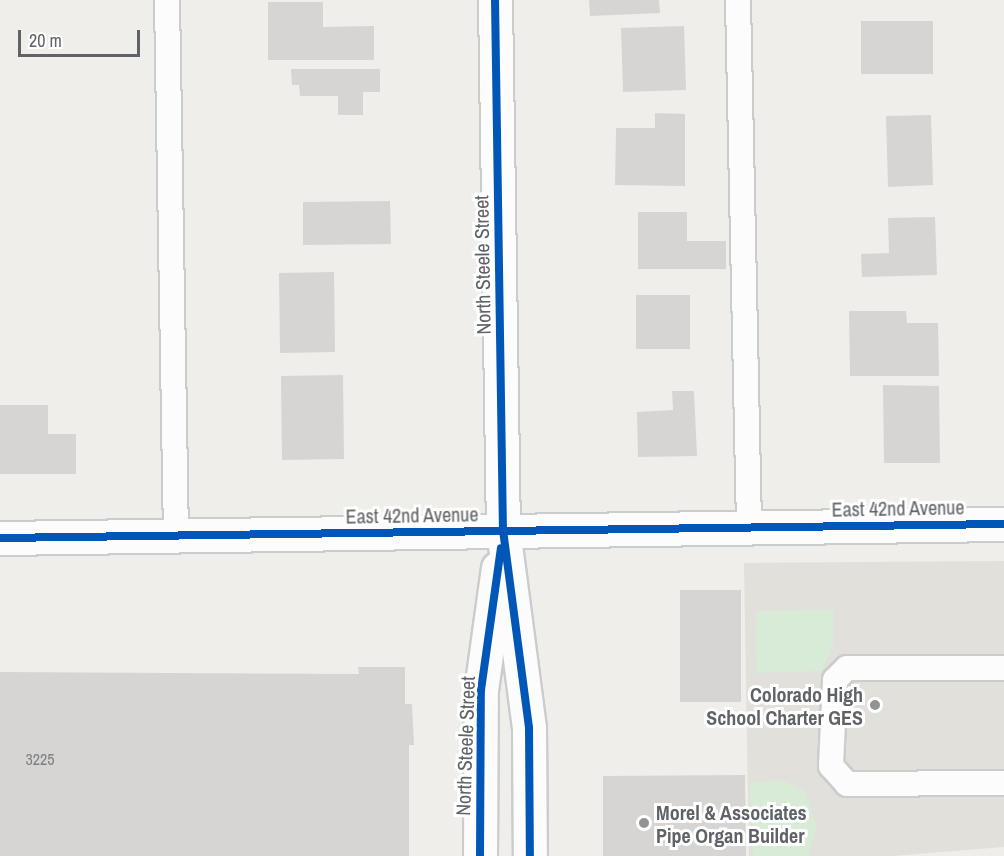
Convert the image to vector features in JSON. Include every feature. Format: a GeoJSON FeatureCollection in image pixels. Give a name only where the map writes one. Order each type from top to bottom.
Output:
{"type":"FeatureCollection","features":[{"type":"Feature","properties":{"kind":"street","name":"North Steele Street"},"geometry":{"type":"LineString","coordinates":[[495,0],[503,530],[529,728],[530,856]]}},
{"type":"Feature","properties":{"kind":"street","name":"East 42nd Avenue"},"geometry":{"type":"LineString","coordinates":[[0,538],[1004,524]]}},
{"type":"Feature","properties":{"kind":"street","name":"North Steele Street"},"geometry":{"type":"LineString","coordinates":[[480,856],[481,690],[503,530]]}},
{"type":"Feature","properties":{"kind":"lane"},"geometry":{"type":"LineString","coordinates":[[167,0],[176,535]]}},
{"type":"Feature","properties":{"kind":"lane"},"geometry":{"type":"LineString","coordinates":[[738,0],[749,527]]}},
{"type":"Feature","properties":{"kind":"lane"},"geometry":{"type":"LineString","coordinates":[[1004,668],[847,668],[836,680],[831,766],[847,784],[1004,783]]}},
{"type":"Feature","properties":{"kind":"shaded area","name":"Colorado High School Charter GES"},"geometry":{"type":"Polygon","coordinates":[[[1004,561],[1004,847],[893,856],[749,856],[744,563],[1004,561]]]}},
{"type":"Feature","properties":{"kind":"green space"},"geometry":{"type":"Polygon","coordinates":[[[833,610],[833,644],[822,671],[757,673],[756,611],[833,610]]]}},
{"type":"Feature","properties":{"kind":"green space"},"geometry":{"type":"Polygon","coordinates":[[[781,780],[805,791],[816,827],[808,856],[753,856],[750,783],[781,780]]]}},
{"type":"Feature","properties":{"kind":"building"},"geometry":{"type":"Polygon","coordinates":[[[589,0],[659,0],[660,13],[590,16],[589,0]]]}},
{"type":"Feature","properties":{"kind":"building"},"geometry":{"type":"Polygon","coordinates":[[[268,2],[323,2],[323,27],[374,26],[374,60],[268,60],[268,2]]]}},
{"type":"Feature","properties":{"kind":"building"},"geometry":{"type":"Polygon","coordinates":[[[861,21],[933,21],[933,74],[861,74],[861,21]]]}},
{"type":"Feature","properties":{"kind":"building"},"geometry":{"type":"Polygon","coordinates":[[[684,26],[686,90],[623,92],[621,28],[684,26]]]}},
{"type":"Feature","properties":{"kind":"building"},"geometry":{"type":"Polygon","coordinates":[[[291,69],[380,69],[380,92],[363,92],[363,115],[338,115],[338,96],[300,96],[299,85],[292,85],[291,69]]]}},
{"type":"Feature","properties":{"kind":"building"},"geometry":{"type":"Polygon","coordinates":[[[655,113],[685,114],[685,186],[615,185],[616,128],[655,128],[655,113]]]}},
{"type":"Feature","properties":{"kind":"building"},"geometry":{"type":"Polygon","coordinates":[[[931,115],[933,185],[888,187],[886,116],[931,115]]]}},
{"type":"Feature","properties":{"kind":"building"},"geometry":{"type":"Polygon","coordinates":[[[390,201],[391,244],[303,245],[303,202],[390,201]]]}},
{"type":"Feature","properties":{"kind":"building"},"geometry":{"type":"Polygon","coordinates":[[[638,212],[687,212],[687,241],[726,241],[726,269],[638,269],[638,212]]]}},
{"type":"Feature","properties":{"kind":"building"},"geometry":{"type":"Polygon","coordinates":[[[935,217],[937,275],[862,277],[861,254],[889,253],[888,218],[935,217]]]}},
{"type":"Feature","properties":{"kind":"building"},"geometry":{"type":"Polygon","coordinates":[[[334,272],[335,352],[280,353],[279,273],[334,272]]]}},
{"type":"Feature","properties":{"kind":"building"},"geometry":{"type":"Polygon","coordinates":[[[636,295],[690,295],[690,349],[636,349],[636,295]]]}},
{"type":"Feature","properties":{"kind":"building"},"geometry":{"type":"Polygon","coordinates":[[[849,311],[906,311],[907,323],[938,323],[939,376],[850,376],[849,311]]]}},
{"type":"Feature","properties":{"kind":"building"},"geometry":{"type":"Polygon","coordinates":[[[343,375],[344,459],[282,460],[281,376],[343,375]]]}},
{"type":"Feature","properties":{"kind":"building"},"geometry":{"type":"Polygon","coordinates":[[[883,385],[939,386],[940,463],[884,463],[883,385]]]}},
{"type":"Feature","properties":{"kind":"building"},"geometry":{"type":"Polygon","coordinates":[[[672,391],[694,391],[697,456],[638,457],[637,412],[673,410],[672,391]]]}},
{"type":"Feature","properties":{"kind":"building"},"geometry":{"type":"Polygon","coordinates":[[[0,405],[48,405],[48,434],[76,434],[76,474],[0,474],[0,405]]]}},
{"type":"Feature","properties":{"kind":"building"},"geometry":{"type":"Polygon","coordinates":[[[680,590],[741,590],[741,702],[680,702],[680,590]]]}},
{"type":"Feature","properties":{"kind":"building"},"geometry":{"type":"Polygon","coordinates":[[[358,667],[405,667],[405,704],[412,704],[414,745],[409,745],[409,856],[0,856],[0,672],[359,674],[358,667]]]}},
{"type":"Feature","properties":{"kind":"building"},"geometry":{"type":"Polygon","coordinates":[[[745,775],[746,856],[603,856],[603,776],[745,775]]]}},
{"type":"Feature","properties":{"kind":"cycle path"},"geometry":{"type":"LineString","coordinates":[[495,0],[503,530],[529,728],[530,856]]}},
{"type":"Feature","properties":{"kind":"cycle path"},"geometry":{"type":"LineString","coordinates":[[0,538],[1004,524]]}},
{"type":"Feature","properties":{"kind":"cycle path"},"geometry":{"type":"LineString","coordinates":[[480,856],[481,690],[501,548]]}},
{"type":"Feature","properties":{"kind":"place","name":"Colorado High School Charter GES"},"geometry":{"type":"Point","coordinates":[875,705]}},
{"type":"Feature","properties":{"kind":"place","name":"Morel & Associates Pipe Organ Builder"},"geometry":{"type":"Point","coordinates":[644,823]}}]}
